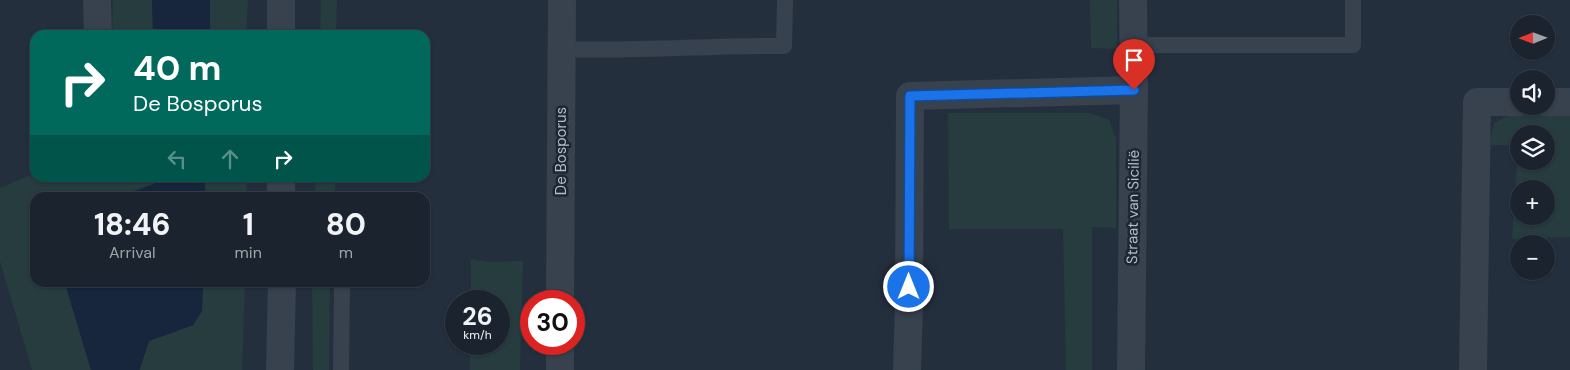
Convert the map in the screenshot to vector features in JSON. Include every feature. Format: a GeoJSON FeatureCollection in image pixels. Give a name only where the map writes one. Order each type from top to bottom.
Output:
{"type":"FeatureCollection","features":[{"type":"Feature","properties":{"kind":"street"},"geometry":{"type":"LineString","coordinates":[[98,0],[98,30]]}},
{"type":"Feature","properties":{"kind":"street"},"geometry":{"type":"LineString","coordinates":[[281,0],[281,30]]}},
{"type":"Feature","properties":{"kind":"street","name":"De Bosporus"},"geometry":{"type":"LineString","coordinates":[[560,290],[562,0]]}},
{"type":"Feature","properties":{"kind":"street","name":"Straat van Sicilië"},"geometry":{"type":"LineString","coordinates":[[1131,370],[1133,0]]}},
{"type":"Feature","properties":{"kind":"street"},"geometry":{"type":"LineString","coordinates":[[907,370],[910,96],[1134,90]]}},
{"type":"Feature","properties":{"kind":"street"},"geometry":{"type":"LineString","coordinates":[[1473,370],[1476,102],[1510,102]]}},
{"type":"Feature","properties":{"kind":"street"},"geometry":{"type":"LineString","coordinates":[[1555,102],[1570,102]]}},
{"type":"Feature","properties":{"kind":"street"},"geometry":{"type":"LineString","coordinates":[[280,370],[282,287]]}},
{"type":"Feature","properties":{"kind":"street"},"geometry":{"type":"LineString","coordinates":[[560,355],[560,370]]}},
{"type":"Feature","properties":{"kind":"lane"},"geometry":{"type":"LineString","coordinates":[[561,49],[605,51],[784,46],[785,0]]}},
{"type":"Feature","properties":{"kind":"lane"},"geometry":{"type":"LineString","coordinates":[[1134,45],[1353,45],[1353,0]]}},
{"type":"Feature","properties":{"kind":"lane"},"geometry":{"type":"LineString","coordinates":[[341,370],[342,287]]}},
{"type":"Feature","properties":{"kind":"green space"},"geometry":{"type":"Polygon","coordinates":[[[113,0],[152,0],[153,30],[112,30],[113,0]]]}},
{"type":"Feature","properties":{"kind":"green space"},"geometry":{"type":"Polygon","coordinates":[[[210,0],[248,0],[246,30],[210,30],[210,0]]]}},
{"type":"Feature","properties":{"kind":"green space"},"geometry":{"type":"Polygon","coordinates":[[[321,0],[337,0],[336,30],[320,30],[321,0]]]}},
{"type":"Feature","properties":{"kind":"green space"},"geometry":{"type":"Polygon","coordinates":[[[1090,0],[1117,0],[1117,49],[1091,48],[1090,0]]]}},
{"type":"Feature","properties":{"kind":"green space"},"geometry":{"type":"Polygon","coordinates":[[[948,113],[1090,113],[1109,120],[1116,138],[1116,228],[1092,227],[1092,370],[1066,370],[1063,229],[949,229],[948,113]]]}},
{"type":"Feature","properties":{"kind":"green space"},"geometry":{"type":"Polygon","coordinates":[[[1570,114],[1570,237],[1512,235],[1513,225],[1555,225],[1555,180],[1516,180],[1516,170],[1555,170],[1555,125],[1510,125],[1510,145],[1489,145],[1494,123],[1510,115],[1570,114]]]}},
{"type":"Feature","properties":{"kind":"green space"},"geometry":{"type":"Polygon","coordinates":[[[30,175],[30,182],[154,182],[154,184],[131,192],[30,192],[30,287],[66,287],[91,370],[32,370],[0,261],[0,188],[30,175]]]}},
{"type":"Feature","properties":{"kind":"green space"},"geometry":{"type":"Polygon","coordinates":[[[205,182],[246,182],[247,192],[205,192],[205,182]]]}},
{"type":"Feature","properties":{"kind":"green space"},"geometry":{"type":"Polygon","coordinates":[[[316,182],[335,182],[335,192],[315,192],[316,182]]]}},
{"type":"Feature","properties":{"kind":"green space"},"geometry":{"type":"Polygon","coordinates":[[[471,259],[488,262],[523,261],[522,290],[520,290],[520,370],[470,370],[470,355],[510,355],[510,290],[471,290],[471,259]]]}},
{"type":"Feature","properties":{"kind":"green space"},"geometry":{"type":"Polygon","coordinates":[[[203,287],[245,287],[242,370],[140,370],[149,341],[193,325],[202,310],[203,287]]]}},
{"type":"Feature","properties":{"kind":"green space"},"geometry":{"type":"Polygon","coordinates":[[[312,287],[330,287],[329,370],[313,370],[312,287]]]}},
{"type":"Feature","properties":{"kind":"water"},"geometry":{"type":"Polygon","coordinates":[[[152,0],[210,0],[210,30],[153,30],[152,0]]]}},
{"type":"Feature","properties":{"kind":"water"},"geometry":{"type":"Polygon","coordinates":[[[154,182],[205,182],[205,192],[131,192],[154,184],[154,182]]]}},
{"type":"Feature","properties":{"kind":"water"},"geometry":{"type":"Polygon","coordinates":[[[66,287],[203,287],[202,311],[193,325],[149,341],[140,370],[91,370],[66,287]]]}},
{"type":"Feature","properties":{"kind":"route"},"geometry":{"type":"LineString","coordinates":[[909,287],[910,96],[1134,90]]}}]}
